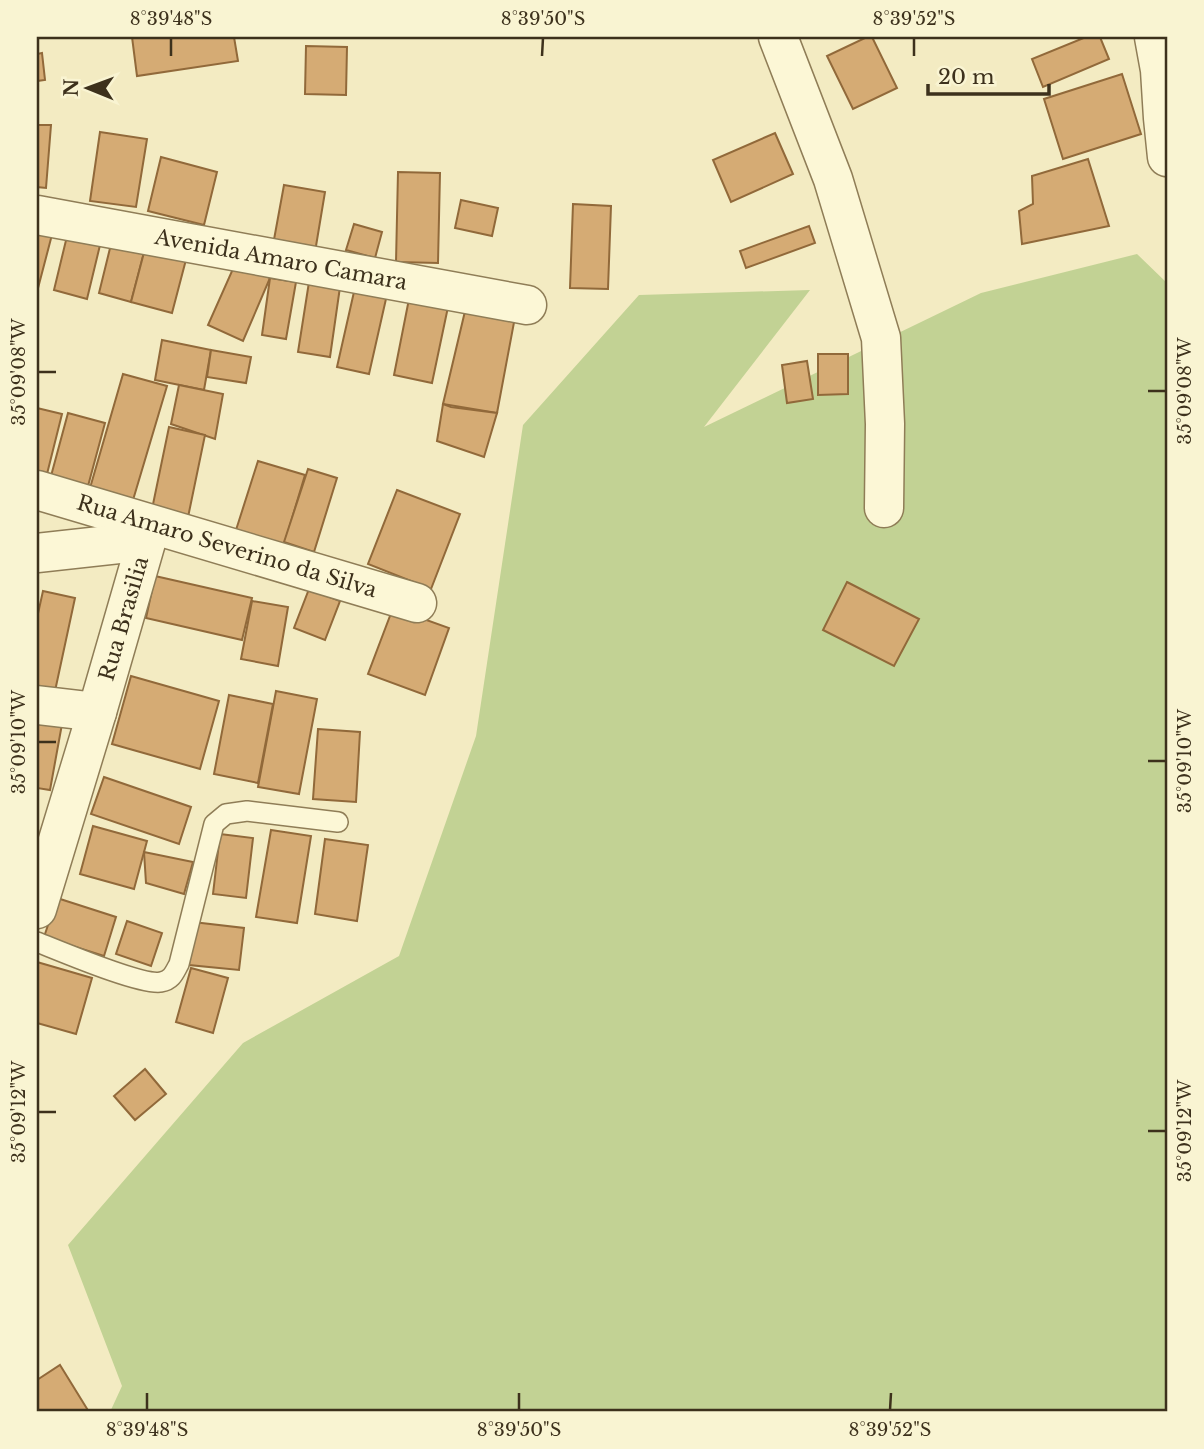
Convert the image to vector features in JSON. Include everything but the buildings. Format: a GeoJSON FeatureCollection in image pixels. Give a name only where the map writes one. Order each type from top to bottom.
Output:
{"type":"FeatureCollection","features":[{"type":"Feature","properties":{"kind":"street"},"geometry":{"type":"LineString","coordinates":[[778,37],[833,179],[881,338],[885,424],[884,508]]}},
{"type":"Feature","properties":{"kind":"street"},"geometry":{"type":"LineString","coordinates":[[1154,37],[1165,116],[1167,157]]}},
{"type":"Feature","properties":{"kind":"street","name":"Avenida Amaro Camara"},"geometry":{"type":"LineString","coordinates":[[37,215],[527,305]]}},
{"type":"Feature","properties":{"kind":"street","name":"Rua Amaro Severino da Silva"},"geometry":{"type":"LineString","coordinates":[[37,490],[149,533],[417,603]]}},
{"type":"Feature","properties":{"kind":"street","name":"Rua Amaro Severino da Silva"},"geometry":{"type":"LineString","coordinates":[[37,553],[149,533]]}},
{"type":"Feature","properties":{"kind":"street","name":"Rua Brasilia"},"geometry":{"type":"LineString","coordinates":[[37,909],[149,533]]}},
{"type":"Feature","properties":{"kind":"street"},"geometry":{"type":"LineString","coordinates":[[37,705],[97,712]]}},
{"type":"Feature","properties":{"kind":"lane"},"geometry":{"type":"LineString","coordinates":[[37,942],[136,979],[159,983],[172,978],[179,964],[214,824],[226,814],[247,811],[338,822]]}},
{"type":"Feature","properties":{"kind":"green space"},"geometry":{"type":"Polygon","coordinates":[[[1137,254],[1167,283],[1167,1412],[110,1412],[122,1386],[68,1245],[243,1043],[399,956],[476,736],[523,425],[639,295],[810,290],[704,427],[981,293],[1137,254]]]}}]}
